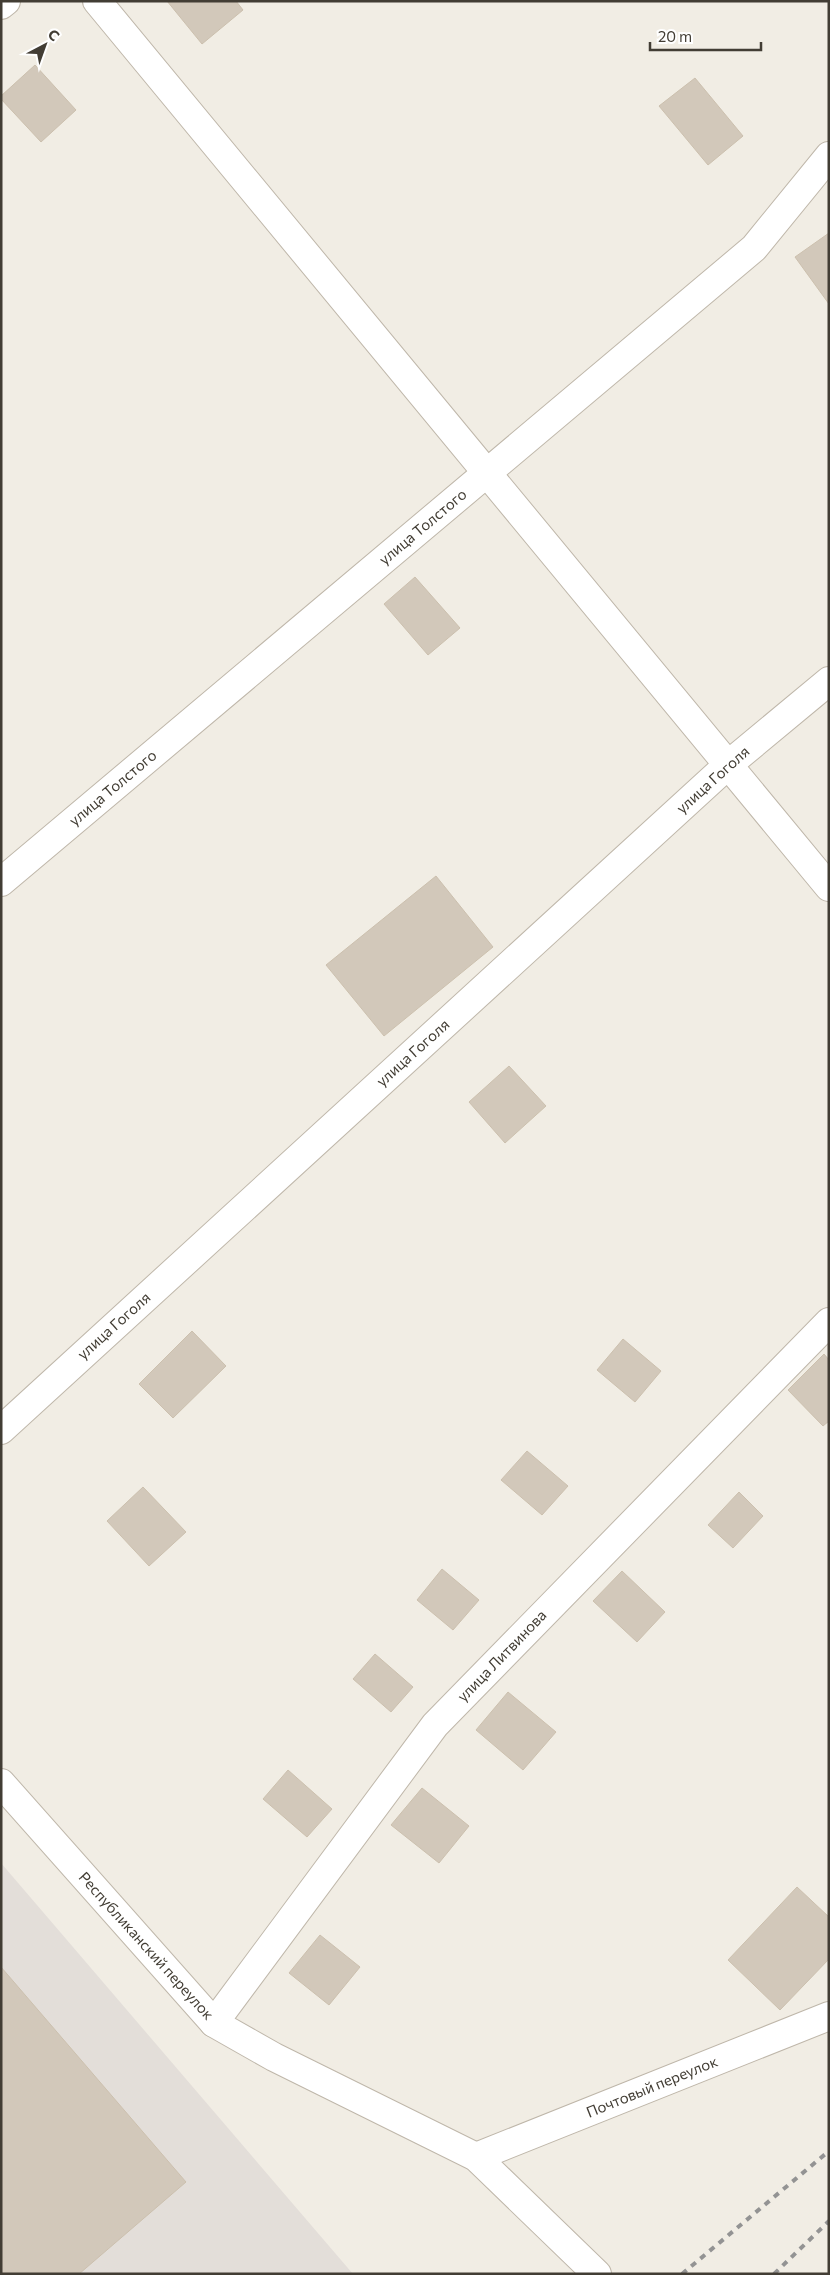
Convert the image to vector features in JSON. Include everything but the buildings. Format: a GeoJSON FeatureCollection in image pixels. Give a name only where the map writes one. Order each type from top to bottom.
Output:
{"type":"FeatureCollection","features":[{"type":"Feature","properties":{"kind":"street"},"geometry":{"type":"LineString","coordinates":[[1,5],[6,1]]}},
{"type":"Feature","properties":{"kind":"street"},"geometry":{"type":"LineString","coordinates":[[97,1],[829,887]]}},
{"type":"Feature","properties":{"kind":"street","name":"улица Толстого"},"geometry":{"type":"LineString","coordinates":[[1,882],[754,248],[829,156]]}},
{"type":"Feature","properties":{"kind":"street","name":"улица Гоголя"},"geometry":{"type":"LineString","coordinates":[[1,1430],[729,764],[829,681]]}},
{"type":"Feature","properties":{"kind":"street","name":"улица Литвинова"},"geometry":{"type":"LineString","coordinates":[[214,2023],[435,1726],[829,1322]]}},
{"type":"Feature","properties":{"kind":"street","name":"Республиканский переулок"},"geometry":{"type":"LineString","coordinates":[[1,1783],[214,2023],[274,2056],[476,2157],[596,2274]]}},
{"type":"Feature","properties":{"kind":"street","name":"Почтовый переулок"},"geometry":{"type":"LineString","coordinates":[[476,2157],[829,2016]]}},
{"type":"Feature","properties":{"kind":"shaded area"},"geometry":{"type":"Polygon","coordinates":[[[1,1863],[353,2274],[1,2274],[1,1863]]]}},
{"type":"Feature","properties":{"kind":"railway"},"geometry":{"type":"LineString","coordinates":[[682,2274],[829,2151]]}},
{"type":"Feature","properties":{"kind":"railway"},"geometry":{"type":"LineString","coordinates":[[774,2274],[829,2221]]}}]}
